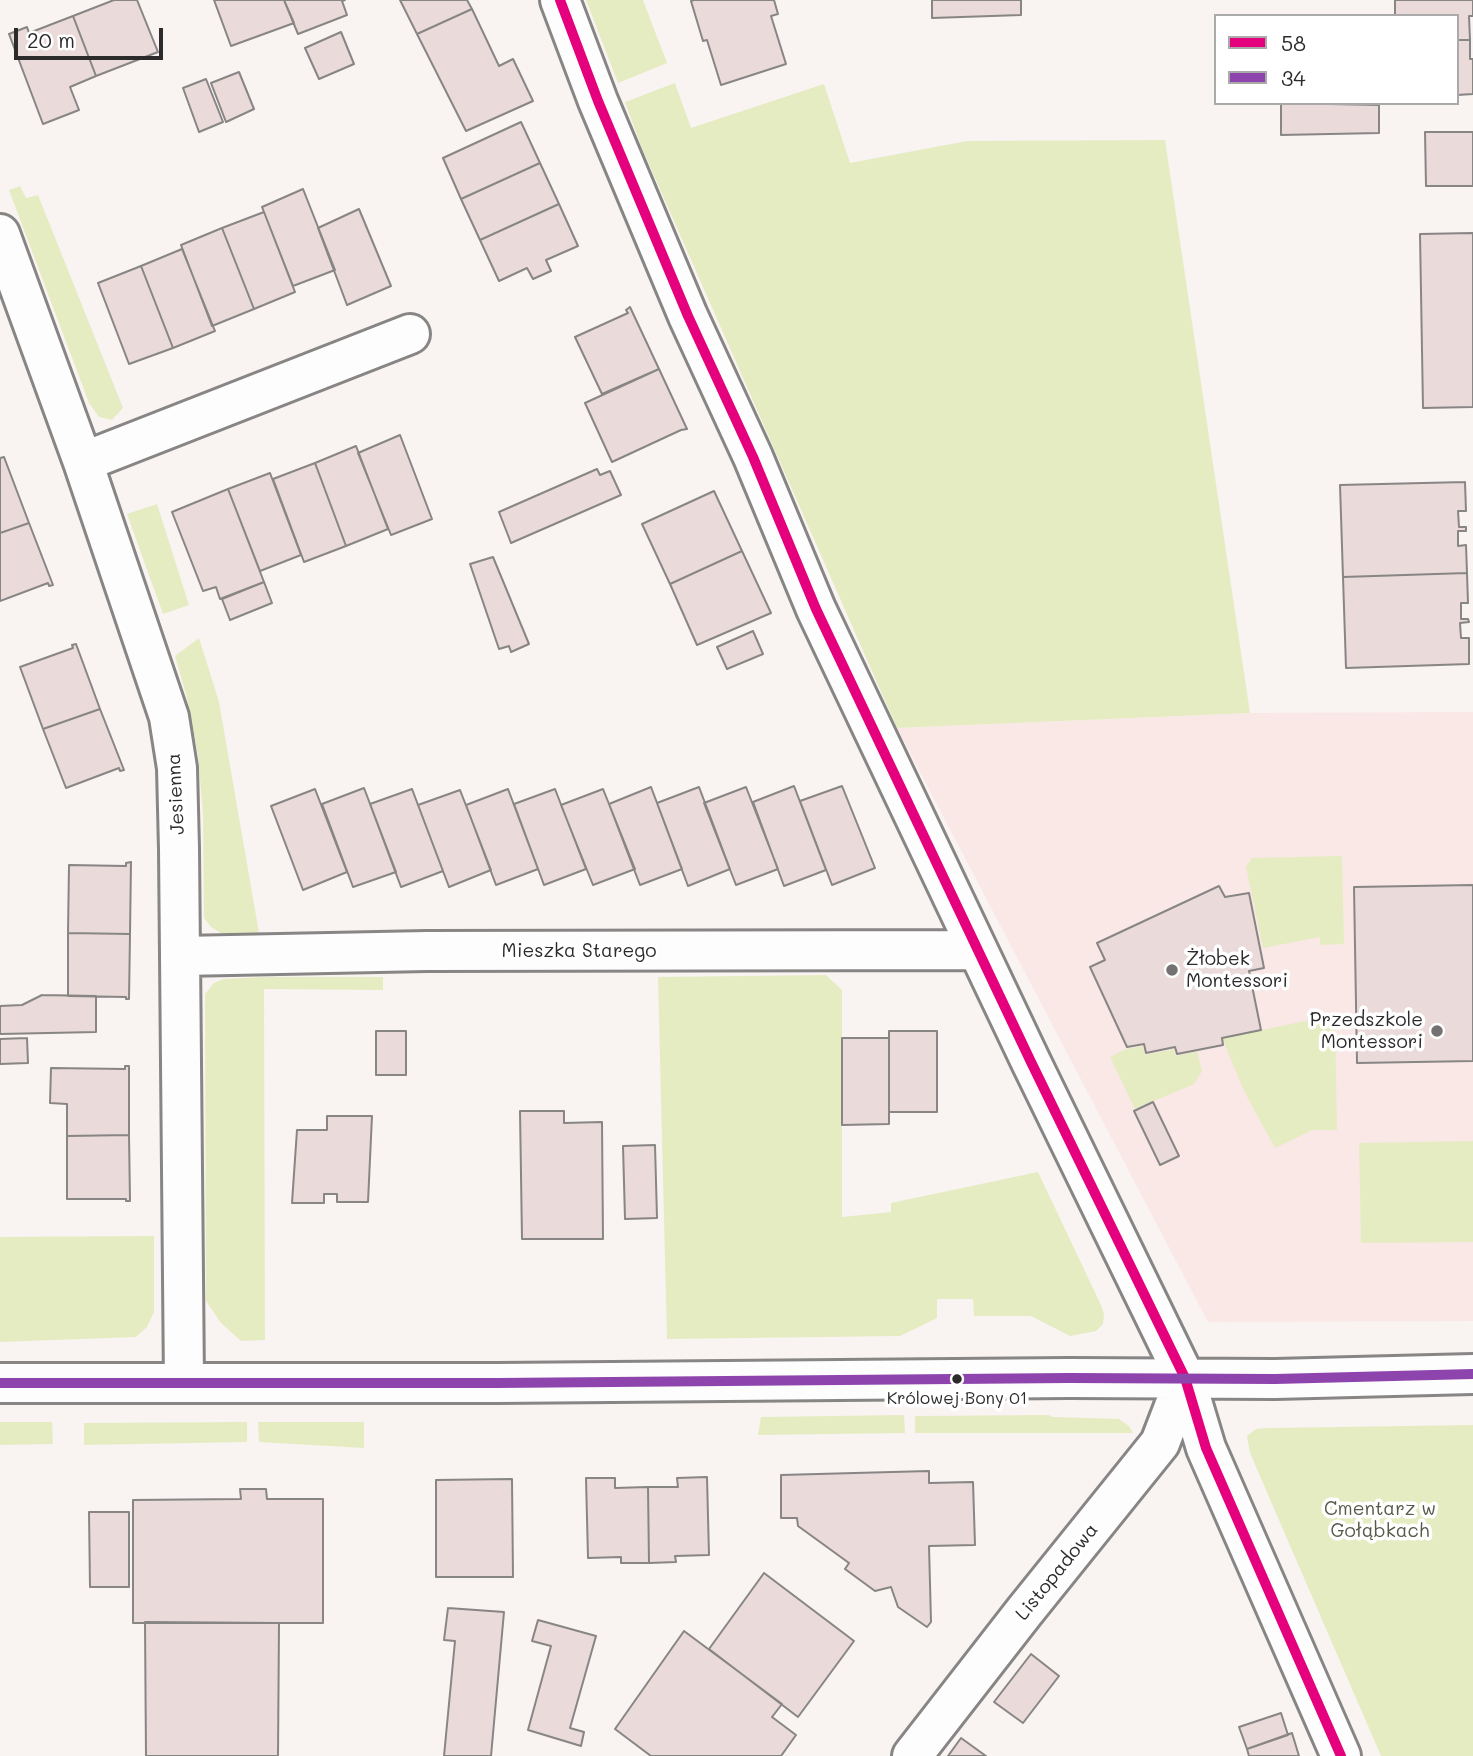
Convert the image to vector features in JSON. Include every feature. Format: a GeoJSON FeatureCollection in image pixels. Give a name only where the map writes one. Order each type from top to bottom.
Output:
{"type":"FeatureCollection","features":[{"type":"Feature","properties":{"kind":"street"},"geometry":{"type":"LineString","coordinates":[[560,0],[598,101],[688,316],[753,457],[816,610],[977,950],[1185,1378],[1206,1448],[1341,1756]]}},
{"type":"Feature","properties":{"kind":"street","name":"Jesienna"},"geometry":{"type":"LineString","coordinates":[[0,234],[83,462],[169,717],[177,768],[182,956],[184,1383]]}},
{"type":"Feature","properties":{"kind":"street"},"geometry":{"type":"LineString","coordinates":[[83,462],[410,334]]}},
{"type":"Feature","properties":{"kind":"street","name":"Mieszka Starego"},"geometry":{"type":"LineString","coordinates":[[182,956],[427,951],[977,950]]}},
{"type":"Feature","properties":{"kind":"street"},"geometry":{"type":"LineString","coordinates":[[0,1383],[1275,1379],[1473,1374]]}},
{"type":"Feature","properties":{"kind":"street","name":"Listopadowa"},"geometry":{"type":"LineString","coordinates":[[912,1756],[1160,1443],[1185,1378]]}},
{"type":"Feature","properties":{"kind":"shaded area"},"geometry":{"type":"Polygon","coordinates":[[[1473,712],[1473,1321],[1208,1322],[897,728],[1250,713],[1473,712]]]}},
{"type":"Feature","properties":{"kind":"green space"},"geometry":{"type":"Polygon","coordinates":[[[586,0],[643,0],[667,63],[618,83],[586,0]]]}},
{"type":"Feature","properties":{"kind":"green space"},"geometry":{"type":"Polygon","coordinates":[[[675,83],[691,128],[824,84],[850,163],[967,141],[1165,140],[1250,713],[897,728],[641,146],[625,102],[675,83]]]}},
{"type":"Feature","properties":{"kind":"green space"},"geometry":{"type":"Polygon","coordinates":[[[20,186],[26,198],[38,195],[123,408],[112,420],[99,417],[89,403],[9,190],[20,186]]]}},
{"type":"Feature","properties":{"kind":"green space"},"geometry":{"type":"Polygon","coordinates":[[[157,504],[189,605],[163,614],[127,514],[157,504]]]}},
{"type":"Feature","properties":{"kind":"green space"},"geometry":{"type":"Polygon","coordinates":[[[199,638],[219,702],[259,933],[221,933],[211,927],[204,918],[203,814],[198,755],[187,698],[175,656],[199,638]]]}},
{"type":"Feature","properties":{"kind":"green space"},"geometry":{"type":"Polygon","coordinates":[[[1342,856],[1344,944],[1320,945],[1320,937],[1263,948],[1246,867],[1252,858],[1342,856]]]}},
{"type":"Feature","properties":{"kind":"green space"},"geometry":{"type":"Polygon","coordinates":[[[826,975],[842,990],[842,1217],[891,1212],[891,1203],[1038,1172],[1100,1303],[1104,1314],[1103,1324],[1096,1331],[1070,1336],[1031,1316],[974,1316],[973,1299],[937,1299],[937,1318],[900,1336],[667,1339],[658,977],[826,975]]]}},
{"type":"Feature","properties":{"kind":"green space"},"geometry":{"type":"Polygon","coordinates":[[[383,977],[383,990],[264,989],[265,1340],[241,1341],[221,1323],[206,1301],[205,994],[214,983],[224,979],[383,977]]]}},
{"type":"Feature","properties":{"kind":"green space"},"geometry":{"type":"Polygon","coordinates":[[[1335,1015],[1337,1130],[1313,1130],[1275,1148],[1244,1091],[1222,1038],[1335,1015]]]}},
{"type":"Feature","properties":{"kind":"green space"},"geometry":{"type":"Polygon","coordinates":[[[1143,1046],[1145,1055],[1174,1049],[1176,1056],[1197,1051],[1202,1071],[1194,1084],[1135,1109],[1110,1057],[1126,1049],[1143,1046]]]}},
{"type":"Feature","properties":{"kind":"green space"},"geometry":{"type":"Polygon","coordinates":[[[1473,1141],[1473,1242],[1361,1243],[1359,1143],[1473,1141]]]}},
{"type":"Feature","properties":{"kind":"green space"},"geometry":{"type":"Polygon","coordinates":[[[154,1236],[154,1312],[147,1327],[136,1337],[0,1342],[0,1237],[154,1236]]]}},
{"type":"Feature","properties":{"kind":"green space"},"geometry":{"type":"Polygon","coordinates":[[[904,1415],[905,1433],[758,1435],[761,1417],[904,1415]]]}},
{"type":"Feature","properties":{"kind":"green space"},"geometry":{"type":"Polygon","coordinates":[[[1048,1415],[1119,1419],[1129,1426],[1133,1433],[915,1433],[915,1416],[1048,1415]]]}},
{"type":"Feature","properties":{"kind":"green space"},"geometry":{"type":"Polygon","coordinates":[[[0,1422],[52,1422],[53,1444],[0,1445],[0,1422]]]}},
{"type":"Feature","properties":{"kind":"green space"},"geometry":{"type":"Polygon","coordinates":[[[247,1422],[247,1442],[84,1445],[84,1423],[247,1422]]]}},
{"type":"Feature","properties":{"kind":"green space"},"geometry":{"type":"Polygon","coordinates":[[[258,1422],[364,1422],[364,1448],[259,1442],[258,1422]]]}},
{"type":"Feature","properties":{"kind":"green space","name":"Cmentarz w Gołąbkach"},"geometry":{"type":"Polygon","coordinates":[[[1473,1425],[1473,1756],[1381,1756],[1250,1453],[1247,1436],[1256,1429],[1269,1428],[1473,1425]]]}},
{"type":"Feature","properties":{"kind":"building"},"geometry":{"type":"Polygon","coordinates":[[[114,0],[137,0],[158,52],[96,76],[73,16],[114,0]]]}},
{"type":"Feature","properties":{"kind":"building"},"geometry":{"type":"Polygon","coordinates":[[[214,0],[284,0],[294,23],[231,46],[214,0]]]}},
{"type":"Feature","properties":{"kind":"building"},"geometry":{"type":"Polygon","coordinates":[[[284,0],[345,0],[342,1],[347,15],[298,34],[284,0]]]}},
{"type":"Feature","properties":{"kind":"building"},"geometry":{"type":"Polygon","coordinates":[[[400,0],[467,0],[472,9],[417,34],[400,0]]]}},
{"type":"Feature","properties":{"kind":"building"},"geometry":{"type":"Polygon","coordinates":[[[774,0],[778,14],[771,16],[786,64],[721,85],[707,40],[703,41],[691,1],[774,0]]]}},
{"type":"Feature","properties":{"kind":"building"},"geometry":{"type":"Polygon","coordinates":[[[932,0],[1021,0],[1021,15],[932,18],[932,0]]]}},
{"type":"Feature","properties":{"kind":"building"},"geometry":{"type":"Polygon","coordinates":[[[1395,0],[1473,0],[1473,16],[1469,16],[1470,40],[1459,40],[1459,14],[1395,14],[1395,0]]]}},
{"type":"Feature","properties":{"kind":"building"},"geometry":{"type":"Polygon","coordinates":[[[472,9],[499,66],[513,59],[533,101],[466,131],[417,34],[472,9]]]}},
{"type":"Feature","properties":{"kind":"building"},"geometry":{"type":"Polygon","coordinates":[[[73,16],[96,76],[70,87],[79,110],[43,124],[9,34],[27,27],[29,33],[73,16]]]}},
{"type":"Feature","properties":{"kind":"building"},"geometry":{"type":"Polygon","coordinates":[[[341,32],[354,64],[319,79],[305,48],[341,32]]]}},
{"type":"Feature","properties":{"kind":"building"},"geometry":{"type":"Polygon","coordinates":[[[1459,40],[1470,40],[1473,94],[1459,95],[1459,40]]]}},
{"type":"Feature","properties":{"kind":"building"},"geometry":{"type":"Polygon","coordinates":[[[239,72],[254,109],[226,122],[211,83],[239,72]]]}},
{"type":"Feature","properties":{"kind":"building"},"geometry":{"type":"Polygon","coordinates":[[[206,79],[223,122],[199,132],[183,88],[206,79]]]}},
{"type":"Feature","properties":{"kind":"building"},"geometry":{"type":"Polygon","coordinates":[[[1281,105],[1379,105],[1379,133],[1281,135],[1281,105]]]}},
{"type":"Feature","properties":{"kind":"building"},"geometry":{"type":"Polygon","coordinates":[[[521,122],[540,163],[461,199],[443,158],[521,122]]]}},
{"type":"Feature","properties":{"kind":"building"},"geometry":{"type":"Polygon","coordinates":[[[1425,132],[1473,132],[1473,186],[1426,186],[1425,132]]]}},
{"type":"Feature","properties":{"kind":"building"},"geometry":{"type":"Polygon","coordinates":[[[540,163],[559,204],[480,240],[461,199],[540,163]]]}},
{"type":"Feature","properties":{"kind":"building"},"geometry":{"type":"Polygon","coordinates":[[[303,189],[335,270],[293,286],[262,207],[303,189]]]}},
{"type":"Feature","properties":{"kind":"building"},"geometry":{"type":"Polygon","coordinates":[[[559,204],[578,246],[546,260],[551,271],[533,279],[527,268],[499,281],[480,240],[559,204]]]}},
{"type":"Feature","properties":{"kind":"building"},"geometry":{"type":"Polygon","coordinates":[[[359,209],[391,286],[347,305],[318,228],[359,209]]]}},
{"type":"Feature","properties":{"kind":"building"},"geometry":{"type":"Polygon","coordinates":[[[264,212],[295,292],[254,309],[222,228],[264,212]]]}},
{"type":"Feature","properties":{"kind":"building"},"geometry":{"type":"Polygon","coordinates":[[[222,228],[254,309],[212,326],[181,245],[222,228]]]}},
{"type":"Feature","properties":{"kind":"building"},"geometry":{"type":"Polygon","coordinates":[[[1473,233],[1473,407],[1423,408],[1420,234],[1473,233]]]}},
{"type":"Feature","properties":{"kind":"building"},"geometry":{"type":"Polygon","coordinates":[[[182,249],[215,331],[173,348],[141,266],[182,249]]]}},
{"type":"Feature","properties":{"kind":"building"},"geometry":{"type":"Polygon","coordinates":[[[141,266],[173,348],[129,364],[98,283],[141,266]]]}},
{"type":"Feature","properties":{"kind":"building"},"geometry":{"type":"Polygon","coordinates":[[[630,307],[659,369],[602,394],[575,337],[628,313],[626,310],[630,307]]]}},
{"type":"Feature","properties":{"kind":"building"},"geometry":{"type":"Polygon","coordinates":[[[659,369],[687,429],[612,462],[585,403],[659,369]]]}},
{"type":"Feature","properties":{"kind":"building"},"geometry":{"type":"Polygon","coordinates":[[[400,435],[432,519],[391,535],[358,453],[400,435]]]}},
{"type":"Feature","properties":{"kind":"building"},"geometry":{"type":"Polygon","coordinates":[[[356,446],[388,529],[346,546],[315,463],[356,446]]]}},
{"type":"Feature","properties":{"kind":"building"},"geometry":{"type":"Polygon","coordinates":[[[4,457],[29,523],[0,533],[0,458],[4,457]]]}},
{"type":"Feature","properties":{"kind":"building"},"geometry":{"type":"Polygon","coordinates":[[[315,463],[346,546],[304,562],[273,479],[315,463]]]}},
{"type":"Feature","properties":{"kind":"building"},"geometry":{"type":"Polygon","coordinates":[[[597,469],[600,475],[610,471],[621,495],[511,543],[499,512],[597,469]]]}},
{"type":"Feature","properties":{"kind":"building"},"geometry":{"type":"Polygon","coordinates":[[[270,473],[301,555],[260,571],[228,489],[270,473]]]}},
{"type":"Feature","properties":{"kind":"building"},"geometry":{"type":"Polygon","coordinates":[[[1465,482],[1466,511],[1458,511],[1459,527],[1466,527],[1466,531],[1458,531],[1458,546],[1466,545],[1467,573],[1343,577],[1340,485],[1465,482]]]}},
{"type":"Feature","properties":{"kind":"building"},"geometry":{"type":"Polygon","coordinates":[[[228,489],[264,582],[220,599],[216,587],[203,591],[172,512],[228,489]]]}},
{"type":"Feature","properties":{"kind":"building"},"geometry":{"type":"Polygon","coordinates":[[[714,491],[742,551],[670,584],[642,524],[714,491]]]}},
{"type":"Feature","properties":{"kind":"building"},"geometry":{"type":"Polygon","coordinates":[[[29,523],[53,585],[49,586],[48,583],[0,601],[0,533],[29,523]]]}},
{"type":"Feature","properties":{"kind":"building"},"geometry":{"type":"Polygon","coordinates":[[[742,551],[771,613],[697,645],[670,584],[742,551]]]}},
{"type":"Feature","properties":{"kind":"building"},"geometry":{"type":"Polygon","coordinates":[[[493,557],[529,644],[511,652],[509,646],[499,649],[470,564],[493,557]]]}},
{"type":"Feature","properties":{"kind":"building"},"geometry":{"type":"Polygon","coordinates":[[[1467,573],[1468,603],[1461,603],[1461,619],[1468,619],[1469,622],[1460,623],[1461,638],[1469,638],[1469,664],[1346,668],[1343,577],[1467,573]]]}},
{"type":"Feature","properties":{"kind":"building"},"geometry":{"type":"Polygon","coordinates":[[[264,582],[272,603],[230,620],[222,599],[264,582]]]}},
{"type":"Feature","properties":{"kind":"building"},"geometry":{"type":"Polygon","coordinates":[[[753,631],[763,654],[727,669],[717,647],[753,631]]]}},
{"type":"Feature","properties":{"kind":"building"},"geometry":{"type":"Polygon","coordinates":[[[76,644],[100,709],[43,729],[20,667],[73,648],[72,645],[76,644]]]}},
{"type":"Feature","properties":{"kind":"building"},"geometry":{"type":"Polygon","coordinates":[[[100,709],[124,770],[120,771],[119,768],[66,788],[43,729],[100,709]]]}},
{"type":"Feature","properties":{"kind":"building"},"geometry":{"type":"Polygon","coordinates":[[[794,786],[826,870],[784,886],[753,802],[794,786]]]}},
{"type":"Feature","properties":{"kind":"building"},"geometry":{"type":"Polygon","coordinates":[[[842,786],[875,868],[832,885],[800,801],[842,786]]]}},
{"type":"Feature","properties":{"kind":"building"},"geometry":{"type":"Polygon","coordinates":[[[651,787],[682,869],[640,885],[609,804],[651,787]]]}},
{"type":"Feature","properties":{"kind":"building"},"geometry":{"type":"Polygon","coordinates":[[[699,787],[730,869],[688,886],[657,803],[699,787]]]}},
{"type":"Feature","properties":{"kind":"building"},"geometry":{"type":"Polygon","coordinates":[[[746,787],[778,869],[736,885],[704,803],[746,787]]]}},
{"type":"Feature","properties":{"kind":"building"},"geometry":{"type":"Polygon","coordinates":[[[364,788],[396,872],[353,887],[322,804],[364,788]]]}},
{"type":"Feature","properties":{"kind":"building"},"geometry":{"type":"Polygon","coordinates":[[[315,789],[347,872],[303,890],[271,806],[315,789]]]}},
{"type":"Feature","properties":{"kind":"building"},"geometry":{"type":"Polygon","coordinates":[[[412,789],[443,871],[401,887],[370,804],[412,789]]]}},
{"type":"Feature","properties":{"kind":"building"},"geometry":{"type":"Polygon","coordinates":[[[508,789],[538,869],[496,885],[466,805],[508,789]]]}},
{"type":"Feature","properties":{"kind":"building"},"geometry":{"type":"Polygon","coordinates":[[[555,789],[586,869],[544,885],[514,804],[555,789]]]}},
{"type":"Feature","properties":{"kind":"building"},"geometry":{"type":"Polygon","coordinates":[[[603,789],[635,869],[593,885],[561,805],[603,789]]]}},
{"type":"Feature","properties":{"kind":"building"},"geometry":{"type":"Polygon","coordinates":[[[460,790],[491,870],[449,887],[418,805],[460,790]]]}},
{"type":"Feature","properties":{"kind":"building"},"geometry":{"type":"Polygon","coordinates":[[[131,862],[130,934],[68,933],[69,865],[126,866],[126,863],[131,862]]]}},
{"type":"Feature","properties":{"kind":"building"},"geometry":{"type":"Polygon","coordinates":[[[1473,885],[1473,1061],[1357,1063],[1354,887],[1473,885]]]}},
{"type":"Feature","properties":{"kind":"building","name":"Żłobek Montessori"},"geometry":{"type":"Polygon","coordinates":[[[1219,886],[1225,897],[1249,893],[1264,968],[1249,971],[1261,1030],[1222,1038],[1223,1045],[1177,1054],[1175,1047],[1146,1053],[1144,1044],[1127,1047],[1090,967],[1105,960],[1097,943],[1219,886]]]}},
{"type":"Feature","properties":{"kind":"building"},"geometry":{"type":"Polygon","coordinates":[[[68,933],[130,934],[129,999],[68,996],[68,933]]]}},
{"type":"Feature","properties":{"kind":"building"},"geometry":{"type":"Polygon","coordinates":[[[42,995],[96,996],[96,1032],[0,1034],[0,1006],[22,1005],[42,995]]]}},
{"type":"Feature","properties":{"kind":"building"},"geometry":{"type":"Polygon","coordinates":[[[376,1031],[406,1031],[406,1075],[376,1075],[376,1031]]]}},
{"type":"Feature","properties":{"kind":"building"},"geometry":{"type":"Polygon","coordinates":[[[889,1031],[937,1031],[937,1112],[889,1112],[889,1031]]]}},
{"type":"Feature","properties":{"kind":"building"},"geometry":{"type":"Polygon","coordinates":[[[27,1038],[28,1063],[0,1064],[0,1039],[27,1038]]]}},
{"type":"Feature","properties":{"kind":"building"},"geometry":{"type":"Polygon","coordinates":[[[842,1038],[889,1038],[889,1124],[842,1125],[842,1038]]]}},
{"type":"Feature","properties":{"kind":"building"},"geometry":{"type":"Polygon","coordinates":[[[125,1066],[129,1066],[129,1135],[67,1136],[67,1104],[50,1103],[51,1068],[125,1069],[125,1066]]]}},
{"type":"Feature","properties":{"kind":"building"},"geometry":{"type":"Polygon","coordinates":[[[1153,1102],[1179,1156],[1160,1165],[1134,1111],[1153,1102]]]}},
{"type":"Feature","properties":{"kind":"building"},"geometry":{"type":"Polygon","coordinates":[[[520,1111],[564,1111],[564,1123],[602,1122],[603,1239],[522,1239],[520,1111]]]}},
{"type":"Feature","properties":{"kind":"building"},"geometry":{"type":"Polygon","coordinates":[[[327,1116],[372,1116],[368,1202],[337,1202],[337,1194],[324,1194],[324,1203],[292,1203],[297,1130],[327,1130],[327,1116]]]}},
{"type":"Feature","properties":{"kind":"building"},"geometry":{"type":"Polygon","coordinates":[[[129,1135],[130,1201],[67,1199],[67,1136],[129,1135]]]}},
{"type":"Feature","properties":{"kind":"building"},"geometry":{"type":"Polygon","coordinates":[[[655,1145],[657,1218],[625,1219],[623,1146],[655,1145]]]}},
{"type":"Feature","properties":{"kind":"building"},"geometry":{"type":"Polygon","coordinates":[[[929,1471],[929,1483],[973,1482],[975,1545],[929,1546],[931,1622],[927,1627],[898,1607],[891,1587],[875,1591],[845,1569],[849,1563],[798,1526],[797,1518],[781,1518],[781,1475],[929,1471]]]}},
{"type":"Feature","properties":{"kind":"building"},"geometry":{"type":"Polygon","coordinates":[[[707,1477],[709,1555],[675,1556],[676,1562],[649,1563],[648,1487],[678,1487],[677,1478],[707,1477]]]}},
{"type":"Feature","properties":{"kind":"building"},"geometry":{"type":"Polygon","coordinates":[[[586,1478],[615,1478],[615,1488],[648,1487],[649,1563],[621,1563],[621,1557],[588,1558],[586,1478]]]}},
{"type":"Feature","properties":{"kind":"building"},"geometry":{"type":"Polygon","coordinates":[[[512,1479],[513,1577],[436,1577],[436,1480],[512,1479]]]}},
{"type":"Feature","properties":{"kind":"building"},"geometry":{"type":"Polygon","coordinates":[[[240,1489],[266,1489],[267,1499],[323,1499],[323,1623],[133,1623],[133,1500],[241,1499],[240,1489]]]}},
{"type":"Feature","properties":{"kind":"building"},"geometry":{"type":"Polygon","coordinates":[[[89,1512],[129,1512],[129,1587],[90,1587],[89,1512]]]}},
{"type":"Feature","properties":{"kind":"building"},"geometry":{"type":"Polygon","coordinates":[[[764,1573],[854,1641],[798,1717],[709,1649],[764,1573]]]}},
{"type":"Feature","properties":{"kind":"building"},"geometry":{"type":"Polygon","coordinates":[[[448,1608],[504,1612],[491,1756],[444,1756],[455,1641],[444,1640],[448,1608]]]}},
{"type":"Feature","properties":{"kind":"building"},"geometry":{"type":"Polygon","coordinates":[[[538,1620],[596,1636],[570,1728],[584,1732],[581,1746],[528,1730],[551,1646],[532,1641],[538,1620]]]}},
{"type":"Feature","properties":{"kind":"building"},"geometry":{"type":"Polygon","coordinates":[[[145,1622],[279,1623],[278,1756],[146,1756],[145,1622]]]}},
{"type":"Feature","properties":{"kind":"building"},"geometry":{"type":"Polygon","coordinates":[[[684,1631],[782,1704],[772,1717],[796,1735],[781,1756],[651,1756],[615,1729],[684,1631]]]}},
{"type":"Feature","properties":{"kind":"building"},"geometry":{"type":"Polygon","coordinates":[[[1031,1654],[1059,1676],[1023,1723],[994,1702],[1031,1654]]]}},
{"type":"Feature","properties":{"kind":"building"},"geometry":{"type":"Polygon","coordinates":[[[1281,1713],[1288,1735],[1247,1749],[1239,1727],[1281,1713]]]}},
{"type":"Feature","properties":{"kind":"building"},"geometry":{"type":"Polygon","coordinates":[[[1292,1733],[1299,1756],[1249,1756],[1247,1749],[1292,1733]]]}},
{"type":"Feature","properties":{"kind":"building"},"geometry":{"type":"Polygon","coordinates":[[[961,1738],[986,1756],[948,1756],[961,1738]]]}},
{"type":"Feature","properties":{"kind":"transit line","name":"58"},"geometry":{"type":"LineString","coordinates":[[560,0],[598,101],[688,316],[753,457],[816,609],[1031,1062],[1185,1378],[1206,1448],[1341,1756]]}},
{"type":"Feature","properties":{"kind":"transit line","name":"34"},"geometry":{"type":"LineString","coordinates":[[0,1383],[1275,1379],[1473,1374]]}},
{"type":"Feature","properties":{"kind":"place","name":"Żłobek Montessori"},"geometry":{"type":"Point","coordinates":[1172,970]}},
{"type":"Feature","properties":{"kind":"place","name":"Przedszkole Montessori"},"geometry":{"type":"Point","coordinates":[1437,1031]}},
{"type":"Feature","properties":{"kind":"place","name":"Królowej Bony 01"},"geometry":{"type":"Point","coordinates":[957,1379]}}]}
